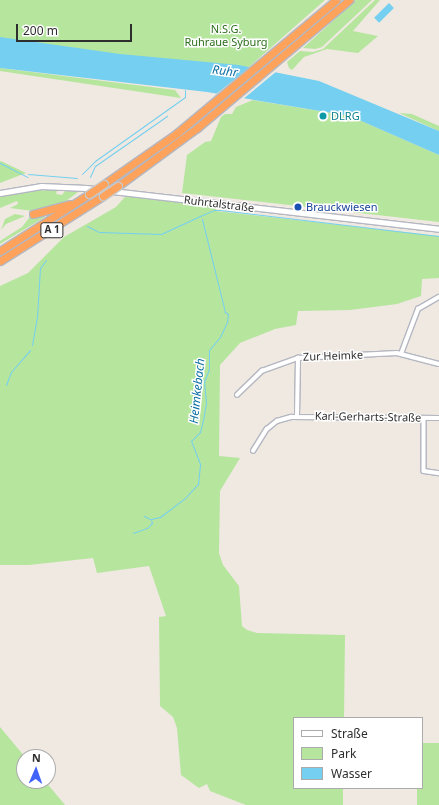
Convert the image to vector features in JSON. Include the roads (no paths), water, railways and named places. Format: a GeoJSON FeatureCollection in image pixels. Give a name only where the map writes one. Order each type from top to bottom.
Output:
{"type":"FeatureCollection","features":[{"type":"Feature","properties":{"kind":"highway","name":"A 1"},"geometry":{"type":"LineString","coordinates":[[0,251],[90,194],[184,126],[296,36],[336,0]]}},
{"type":"Feature","properties":{"kind":"highway","name":"A 1"},"geometry":{"type":"LineString","coordinates":[[0,261],[118,186],[197,128],[307,38],[349,0]]}},
{"type":"Feature","properties":{"kind":"highway"},"geometry":{"type":"LineString","coordinates":[[33,214],[79,201]]}},
{"type":"Feature","properties":{"kind":"main road","name":"Ruhrtalstraße"},"geometry":{"type":"LineString","coordinates":[[0,193],[41,186],[86,188],[439,229]]}},
{"type":"Feature","properties":{"kind":"street"},"geometry":{"type":"LineString","coordinates":[[401,354],[418,309],[439,297]]}},
{"type":"Feature","properties":{"kind":"street","name":"Zur Heimke"},"geometry":{"type":"LineString","coordinates":[[237,395],[262,371],[298,358],[401,354],[439,364]]}},
{"type":"Feature","properties":{"kind":"street"},"geometry":{"type":"LineString","coordinates":[[297,416],[298,358]]}},
{"type":"Feature","properties":{"kind":"street","name":"Karl-Gerharts-Straße"},"geometry":{"type":"LineString","coordinates":[[253,451],[266,429],[278,421],[297,416],[439,418]]}},
{"type":"Feature","properties":{"kind":"street"},"geometry":{"type":"LineString","coordinates":[[424,418],[424,472],[439,473]]}},
{"type":"Feature","properties":{"kind":"water"},"geometry":{"type":"Polygon","coordinates":[[[389,3],[394,8],[379,23],[374,18],[389,3]]]}},
{"type":"Feature","properties":{"kind":"water","name":"Ruhr"},"geometry":{"type":"Polygon","coordinates":[[[0,37],[120,54],[239,65],[319,81],[439,131],[439,155],[350,116],[207,92],[0,68],[0,37]]]}},
{"type":"Feature","properties":{"kind":"waterway"},"geometry":{"type":"LineString","coordinates":[[82,174],[95,161],[185,97],[185,90]]}},
{"type":"Feature","properties":{"kind":"waterway"},"geometry":{"type":"LineString","coordinates":[[90,177],[95,166],[167,116]]}},
{"type":"Feature","properties":{"kind":"waterway","name":"Heimkebach"},"geometry":{"type":"LineString","coordinates":[[0,163],[28,177]]}},
{"type":"Feature","properties":{"kind":"waterway"},"geometry":{"type":"LineString","coordinates":[[28,174],[77,178]]}},
{"type":"Feature","properties":{"kind":"waterway"},"geometry":{"type":"LineString","coordinates":[[200,216],[214,210],[220,210],[439,236]]}},
{"type":"Feature","properties":{"kind":"waterway","name":"Heimkebach"},"geometry":{"type":"LineString","coordinates":[[87,226],[99,232],[161,234],[200,216]]}},
{"type":"Feature","properties":{"kind":"waterway","name":"Heimkebach"},"geometry":{"type":"LineString","coordinates":[[151,519],[160,517],[184,499],[198,484],[200,464],[191,441],[200,432],[203,420],[206,403],[204,382],[209,369],[209,350],[220,337],[227,322],[228,314],[225,312],[202,219]]}},
{"type":"Feature","properties":{"kind":"waterway"},"geometry":{"type":"LineString","coordinates":[[32,345],[37,318],[40,268],[46,260]]}},
{"type":"Feature","properties":{"kind":"waterway"},"geometry":{"type":"LineString","coordinates":[[6,385],[11,372],[30,350]]}},
{"type":"Feature","properties":{"kind":"waterway"},"geometry":{"type":"LineString","coordinates":[[144,516],[150,519]]}},
{"type":"Feature","properties":{"kind":"waterway"},"geometry":{"type":"LineString","coordinates":[[133,533],[147,528],[152,523],[151,520]]}},
{"type":"Feature","properties":{"kind":"place","name":"DLRG"},"geometry":{"type":"Point","coordinates":[323,116]}},
{"type":"Feature","properties":{"kind":"place","name":"Brauckwiesen"},"geometry":{"type":"Point","coordinates":[298,207]}},
{"type":"Feature","properties":{"kind":"park label","name":"N.S.G. Ruhraue Syburg"},"geometry":{"type":"Point","coordinates":[226,36]}}]}
